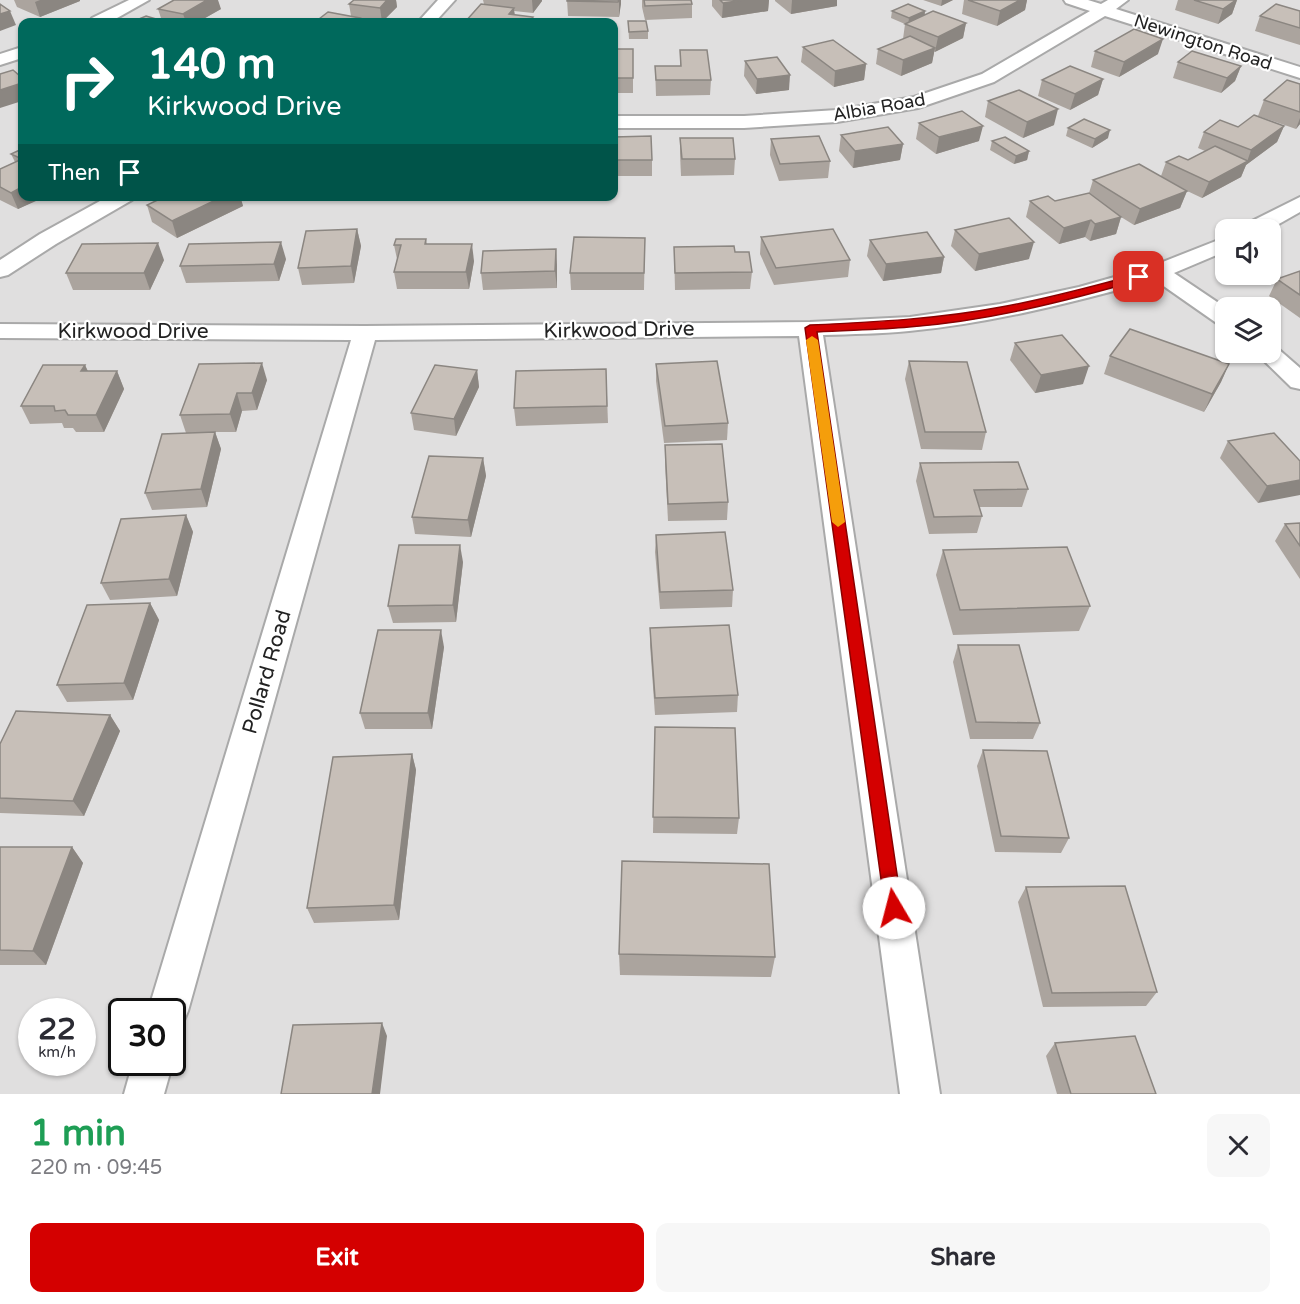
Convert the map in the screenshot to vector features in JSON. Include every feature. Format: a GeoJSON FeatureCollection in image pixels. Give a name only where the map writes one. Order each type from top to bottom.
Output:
{"type":"FeatureCollection","features":[{"type":"Feature","properties":{"kind":"street"},"geometry":{"type":"LineString","coordinates":[[106,18],[141,0]]}},
{"type":"Feature","properties":{"kind":"street"},"geometry":{"type":"LineString","coordinates":[[430,18],[447,0]]}},
{"type":"Feature","properties":{"kind":"street","name":"Newington Road"},"geometry":{"type":"LineString","coordinates":[[1072,0],[1300,74]]}},
{"type":"Feature","properties":{"kind":"street","name":"Albia Road"},"geometry":{"type":"LineString","coordinates":[[618,122],[744,122],[814,118],[918,102],[988,78],[1120,0]]}},
{"type":"Feature","properties":{"kind":"street"},"geometry":{"type":"LineString","coordinates":[[0,60],[18,53]]}},
{"type":"Feature","properties":{"kind":"street"},"geometry":{"type":"LineString","coordinates":[[0,270],[48,238],[116,201]]}},
{"type":"Feature","properties":{"kind":"street"},"geometry":{"type":"LineString","coordinates":[[1272,219],[1300,203]]}},
{"type":"Feature","properties":{"kind":"street","name":"Kirkwood Drive"},"geometry":{"type":"LineString","coordinates":[[0,331],[365,333],[810,328],[910,324],[1000,311],[1083,293],[1158,272],[1215,248]]}},
{"type":"Feature","properties":{"kind":"street"},"geometry":{"type":"LineString","coordinates":[[1158,272],[1215,311]]}},
{"type":"Feature","properties":{"kind":"street"},"geometry":{"type":"LineString","coordinates":[[810,328],[920,1094]]}},
{"type":"Feature","properties":{"kind":"street","name":"Pollard Road"},"geometry":{"type":"LineString","coordinates":[[172,998],[365,333]]}},
{"type":"Feature","properties":{"kind":"street"},"geometry":{"type":"LineString","coordinates":[[1280,363],[1300,381]]}},
{"type":"Feature","properties":{"kind":"street"},"geometry":{"type":"LineString","coordinates":[[144,1094],[149,1076]]}},
{"type":"Feature","properties":{"kind":"shaded area"},"geometry":{"type":"Polygon","coordinates":[[[0,0],[1300,0],[1300,1094],[0,1094],[0,0]]]}},
{"type":"Feature","properties":{"kind":"building"},"geometry":{"type":"Polygon","coordinates":[[[174,0],[207,0],[183,14],[158,9],[174,0]]]}},
{"type":"Feature","properties":{"kind":"building"},"geometry":{"type":"Polygon","coordinates":[[[354,0],[387,0],[380,8],[349,4],[354,0]]]}},
{"type":"Feature","properties":{"kind":"building"},"geometry":{"type":"Polygon","coordinates":[[[567,0],[619,0],[618,2],[567,0]]]}},
{"type":"Feature","properties":{"kind":"building"},"geometry":{"type":"Polygon","coordinates":[[[644,0],[691,0],[692,4],[645,6],[644,0]]]}},
{"type":"Feature","properties":{"kind":"building"},"geometry":{"type":"Polygon","coordinates":[[[720,0],[744,0],[723,3],[720,0]]]}},
{"type":"Feature","properties":{"kind":"building"},"geometry":{"type":"Polygon","coordinates":[[[968,0],[1020,0],[1000,11],[968,0]]]}},
{"type":"Feature","properties":{"kind":"building"},"geometry":{"type":"Polygon","coordinates":[[[1194,0],[1236,0],[1223,9],[1194,0]]]}},
{"type":"Feature","properties":{"kind":"building"},"geometry":{"type":"Polygon","coordinates":[[[0,4],[10,11],[0,14],[0,4]]]}},
{"type":"Feature","properties":{"kind":"building"},"geometry":{"type":"Polygon","coordinates":[[[481,4],[514,8],[509,14],[533,17],[532,18],[469,18],[481,4]]]}},
{"type":"Feature","properties":{"kind":"building"},"geometry":{"type":"Polygon","coordinates":[[[908,4],[925,11],[909,18],[892,11],[908,4]]]}},
{"type":"Feature","properties":{"kind":"building"},"geometry":{"type":"Polygon","coordinates":[[[1276,4],[1300,11],[1300,28],[1260,16],[1276,4]]]}},
{"type":"Feature","properties":{"kind":"building"},"geometry":{"type":"Polygon","coordinates":[[[933,11],[966,23],[938,37],[905,24],[933,11]]]}},
{"type":"Feature","properties":{"kind":"building"},"geometry":{"type":"Polygon","coordinates":[[[328,12],[360,18],[320,18],[328,12]]]}},
{"type":"Feature","properties":{"kind":"building"},"geometry":{"type":"Polygon","coordinates":[[[628,21],[646,21],[648,31],[629,32],[628,21]]]}},
{"type":"Feature","properties":{"kind":"building"},"geometry":{"type":"Polygon","coordinates":[[[1134,29],[1163,39],[1124,62],[1095,51],[1134,29]]]}},
{"type":"Feature","properties":{"kind":"building"},"geometry":{"type":"Polygon","coordinates":[[[910,36],[935,48],[903,60],[878,49],[910,36]]]}},
{"type":"Feature","properties":{"kind":"building"},"geometry":{"type":"Polygon","coordinates":[[[833,40],[866,64],[835,71],[803,47],[833,40]]]}},
{"type":"Feature","properties":{"kind":"building"},"geometry":{"type":"Polygon","coordinates":[[[618,49],[633,49],[633,78],[618,78],[618,49]]]}},
{"type":"Feature","properties":{"kind":"building"},"geometry":{"type":"Polygon","coordinates":[[[680,50],[707,50],[711,80],[656,80],[655,66],[681,66],[680,50]]]}},
{"type":"Feature","properties":{"kind":"building"},"geometry":{"type":"Polygon","coordinates":[[[1192,51],[1241,66],[1227,78],[1178,62],[1192,51]]]}},
{"type":"Feature","properties":{"kind":"building"},"geometry":{"type":"Polygon","coordinates":[[[777,57],[790,75],[757,79],[745,61],[777,57]]]}},
{"type":"Feature","properties":{"kind":"building"},"geometry":{"type":"Polygon","coordinates":[[[1070,66],[1103,79],[1075,94],[1042,80],[1070,66]]]}},
{"type":"Feature","properties":{"kind":"building"},"geometry":{"type":"Polygon","coordinates":[[[13,70],[18,74],[18,84],[0,90],[0,74],[13,70]]]}},
{"type":"Feature","properties":{"kind":"building"},"geometry":{"type":"Polygon","coordinates":[[[1287,80],[1300,84],[1300,112],[1264,100],[1287,80]]]}},
{"type":"Feature","properties":{"kind":"building"},"geometry":{"type":"Polygon","coordinates":[[[1019,90],[1058,109],[1027,122],[988,101],[1019,90]]]}},
{"type":"Feature","properties":{"kind":"building"},"geometry":{"type":"Polygon","coordinates":[[[962,111],[983,126],[939,137],[919,123],[962,111]]]}},
{"type":"Feature","properties":{"kind":"building"},"geometry":{"type":"Polygon","coordinates":[[[1254,115],[1284,126],[1251,150],[1204,132],[1220,120],[1238,127],[1254,115]]]}},
{"type":"Feature","properties":{"kind":"building"},"geometry":{"type":"Polygon","coordinates":[[[1084,119],[1110,130],[1095,139],[1068,128],[1084,119]]]}},
{"type":"Feature","properties":{"kind":"building"},"geometry":{"type":"Polygon","coordinates":[[[888,127],[903,144],[855,151],[841,135],[888,127]]]}},
{"type":"Feature","properties":{"kind":"building"},"geometry":{"type":"Polygon","coordinates":[[[651,136],[652,160],[618,160],[618,137],[651,136]]]}},
{"type":"Feature","properties":{"kind":"building"},"geometry":{"type":"Polygon","coordinates":[[[819,136],[830,161],[780,164],[771,139],[819,136]]]}},
{"type":"Feature","properties":{"kind":"building"},"geometry":{"type":"Polygon","coordinates":[[[1005,137],[1029,151],[1016,156],[992,141],[1005,137]]]}},
{"type":"Feature","properties":{"kind":"building"},"geometry":{"type":"Polygon","coordinates":[[[680,138],[733,138],[735,159],[682,159],[680,138]]]}},
{"type":"Feature","properties":{"kind":"building"},"geometry":{"type":"Polygon","coordinates":[[[1215,146],[1248,161],[1209,182],[1166,162],[1179,156],[1188,160],[1215,146]]]}},
{"type":"Feature","properties":{"kind":"building"},"geometry":{"type":"Polygon","coordinates":[[[18,161],[18,189],[11,193],[0,187],[0,169],[18,161]]]}},
{"type":"Feature","properties":{"kind":"building"},"geometry":{"type":"Polygon","coordinates":[[[1139,164],[1187,191],[1140,209],[1093,180],[1139,164]]]}},
{"type":"Feature","properties":{"kind":"building"},"geometry":{"type":"Polygon","coordinates":[[[1089,193],[1121,217],[1095,224],[1091,220],[1064,228],[1030,201],[1048,196],[1055,201],[1089,193]]]}},
{"type":"Feature","properties":{"kind":"building"},"geometry":{"type":"Polygon","coordinates":[[[155,201],[214,201],[172,221],[147,205],[155,201]]]}},
{"type":"Feature","properties":{"kind":"building"},"geometry":{"type":"Polygon","coordinates":[[[1009,218],[1034,242],[979,254],[955,230],[1009,218]]]}},
{"type":"Feature","properties":{"kind":"building"},"geometry":{"type":"Polygon","coordinates":[[[357,229],[351,266],[298,268],[306,231],[357,229]]]}},
{"type":"Feature","properties":{"kind":"building"},"geometry":{"type":"Polygon","coordinates":[[[833,229],[850,260],[776,268],[761,237],[833,229]]]}},
{"type":"Feature","properties":{"kind":"building"},"geometry":{"type":"Polygon","coordinates":[[[927,232],[944,257],[886,264],[870,240],[927,232]]]}},
{"type":"Feature","properties":{"kind":"building"},"geometry":{"type":"Polygon","coordinates":[[[574,237],[645,238],[644,273],[570,273],[574,237]]]}},
{"type":"Feature","properties":{"kind":"building"},"geometry":{"type":"Polygon","coordinates":[[[396,239],[426,239],[425,244],[472,244],[466,272],[394,272],[401,245],[394,245],[396,239]]]}},
{"type":"Feature","properties":{"kind":"building"},"geometry":{"type":"Polygon","coordinates":[[[281,242],[274,264],[180,266],[189,244],[281,242]]]}},
{"type":"Feature","properties":{"kind":"building"},"geometry":{"type":"Polygon","coordinates":[[[158,243],[144,273],[66,273],[82,244],[158,243]]]}},
{"type":"Feature","properties":{"kind":"building"},"geometry":{"type":"Polygon","coordinates":[[[734,246],[735,252],[749,252],[752,272],[675,273],[674,247],[734,246]]]}},
{"type":"Feature","properties":{"kind":"building"},"geometry":{"type":"Polygon","coordinates":[[[556,249],[555,271],[481,273],[483,251],[556,249]]]}},
{"type":"Feature","properties":{"kind":"building"},"geometry":{"type":"Polygon","coordinates":[[[1300,271],[1300,295],[1281,282],[1281,278],[1300,271]]]}},
{"type":"Feature","properties":{"kind":"building"},"geometry":{"type":"Polygon","coordinates":[[[1130,329],[1215,359],[1215,363],[1229,364],[1212,394],[1110,356],[1130,329]]]}},
{"type":"Feature","properties":{"kind":"building"},"geometry":{"type":"Polygon","coordinates":[[[1062,335],[1089,366],[1041,375],[1015,343],[1062,335]]]}},
{"type":"Feature","properties":{"kind":"building"},"geometry":{"type":"Polygon","coordinates":[[[717,361],[728,423],[665,426],[656,364],[717,361]]]}},
{"type":"Feature","properties":{"kind":"building"},"geometry":{"type":"Polygon","coordinates":[[[909,361],[967,362],[986,432],[925,432],[909,361]]]}},
{"type":"Feature","properties":{"kind":"building"},"geometry":{"type":"Polygon","coordinates":[[[262,363],[252,393],[237,393],[230,414],[180,415],[199,364],[262,363]]]}},
{"type":"Feature","properties":{"kind":"building"},"geometry":{"type":"Polygon","coordinates":[[[43,365],[85,365],[81,371],[117,371],[96,415],[68,415],[65,410],[55,411],[54,406],[21,406],[43,365]]]}},
{"type":"Feature","properties":{"kind":"building"},"geometry":{"type":"Polygon","coordinates":[[[435,365],[477,370],[454,419],[411,413],[435,365]]]}},
{"type":"Feature","properties":{"kind":"building"},"geometry":{"type":"Polygon","coordinates":[[[606,369],[607,406],[514,408],[516,371],[606,369]]]}},
{"type":"Feature","properties":{"kind":"building"},"geometry":{"type":"Polygon","coordinates":[[[215,432],[201,489],[145,493],[162,434],[215,432]]]}},
{"type":"Feature","properties":{"kind":"building"},"geometry":{"type":"Polygon","coordinates":[[[1274,433],[1300,461],[1300,480],[1267,486],[1228,441],[1274,433]]]}},
{"type":"Feature","properties":{"kind":"building"},"geometry":{"type":"Polygon","coordinates":[[[722,444],[728,502],[668,504],[665,445],[722,444]]]}},
{"type":"Feature","properties":{"kind":"building"},"geometry":{"type":"Polygon","coordinates":[[[429,456],[483,458],[468,520],[412,517],[429,456]]]}},
{"type":"Feature","properties":{"kind":"building"},"geometry":{"type":"Polygon","coordinates":[[[1018,462],[1028,489],[974,490],[982,516],[934,517],[920,463],[1018,462]]]}},
{"type":"Feature","properties":{"kind":"building"},"geometry":{"type":"Polygon","coordinates":[[[186,515],[169,579],[101,583],[121,519],[186,515]]]}},
{"type":"Feature","properties":{"kind":"building"},"geometry":{"type":"Polygon","coordinates":[[[1300,523],[1300,546],[1285,524],[1300,523]]]}},
{"type":"Feature","properties":{"kind":"building"},"geometry":{"type":"Polygon","coordinates":[[[725,532],[733,590],[660,592],[656,535],[725,532]]]}},
{"type":"Feature","properties":{"kind":"building"},"geometry":{"type":"Polygon","coordinates":[[[399,545],[460,545],[453,605],[388,606],[399,545]]]}},
{"type":"Feature","properties":{"kind":"building"},"geometry":{"type":"Polygon","coordinates":[[[1067,547],[1090,606],[960,610],[943,550],[1067,547]]]}},
{"type":"Feature","properties":{"kind":"building"},"geometry":{"type":"Polygon","coordinates":[[[150,603],[124,683],[57,685],[87,605],[150,603]]]}},
{"type":"Feature","properties":{"kind":"building"},"geometry":{"type":"Polygon","coordinates":[[[729,625],[738,695],[655,698],[650,628],[729,625]]]}},
{"type":"Feature","properties":{"kind":"building"},"geometry":{"type":"Polygon","coordinates":[[[378,630],[441,630],[428,713],[360,713],[378,630]]]}},
{"type":"Feature","properties":{"kind":"building"},"geometry":{"type":"Polygon","coordinates":[[[958,645],[1019,645],[1040,723],[976,722],[958,645]]]}},
{"type":"Feature","properties":{"kind":"building"},"geometry":{"type":"Polygon","coordinates":[[[16,711],[110,715],[73,801],[0,798],[0,744],[16,711]]]}},
{"type":"Feature","properties":{"kind":"building"},"geometry":{"type":"Polygon","coordinates":[[[655,727],[735,728],[739,818],[653,817],[655,727]]]}},
{"type":"Feature","properties":{"kind":"building"},"geometry":{"type":"Polygon","coordinates":[[[983,750],[1047,751],[1069,838],[1001,836],[983,750]]]}},
{"type":"Feature","properties":{"kind":"building"},"geometry":{"type":"Polygon","coordinates":[[[412,754],[394,905],[307,908],[333,757],[412,754]]]}},
{"type":"Feature","properties":{"kind":"building"},"geometry":{"type":"Polygon","coordinates":[[[0,847],[72,847],[33,951],[0,950],[0,847]]]}},
{"type":"Feature","properties":{"kind":"building"},"geometry":{"type":"Polygon","coordinates":[[[622,861],[769,864],[775,957],[619,954],[622,861]]]}},
{"type":"Feature","properties":{"kind":"building"},"geometry":{"type":"Polygon","coordinates":[[[1125,886],[1157,992],[1052,993],[1026,887],[1125,886]]]}},
{"type":"Feature","properties":{"kind":"building"},"geometry":{"type":"Polygon","coordinates":[[[382,1023],[372,1094],[281,1094],[293,1025],[382,1023]]]}},
{"type":"Feature","properties":{"kind":"building"},"geometry":{"type":"Polygon","coordinates":[[[1135,1036],[1156,1094],[1071,1094],[1055,1043],[1135,1036]]]}},
{"type":"Feature","properties":{"kind":"slow traffic"},"geometry":{"type":"LineString","coordinates":[[812,340],[838,522]]}},
{"type":"Feature","properties":{"kind":"route"},"geometry":{"type":"LineString","coordinates":[[894,908],[810,328],[910,324],[1000,311],[1083,293],[1139,277]]}}]}
